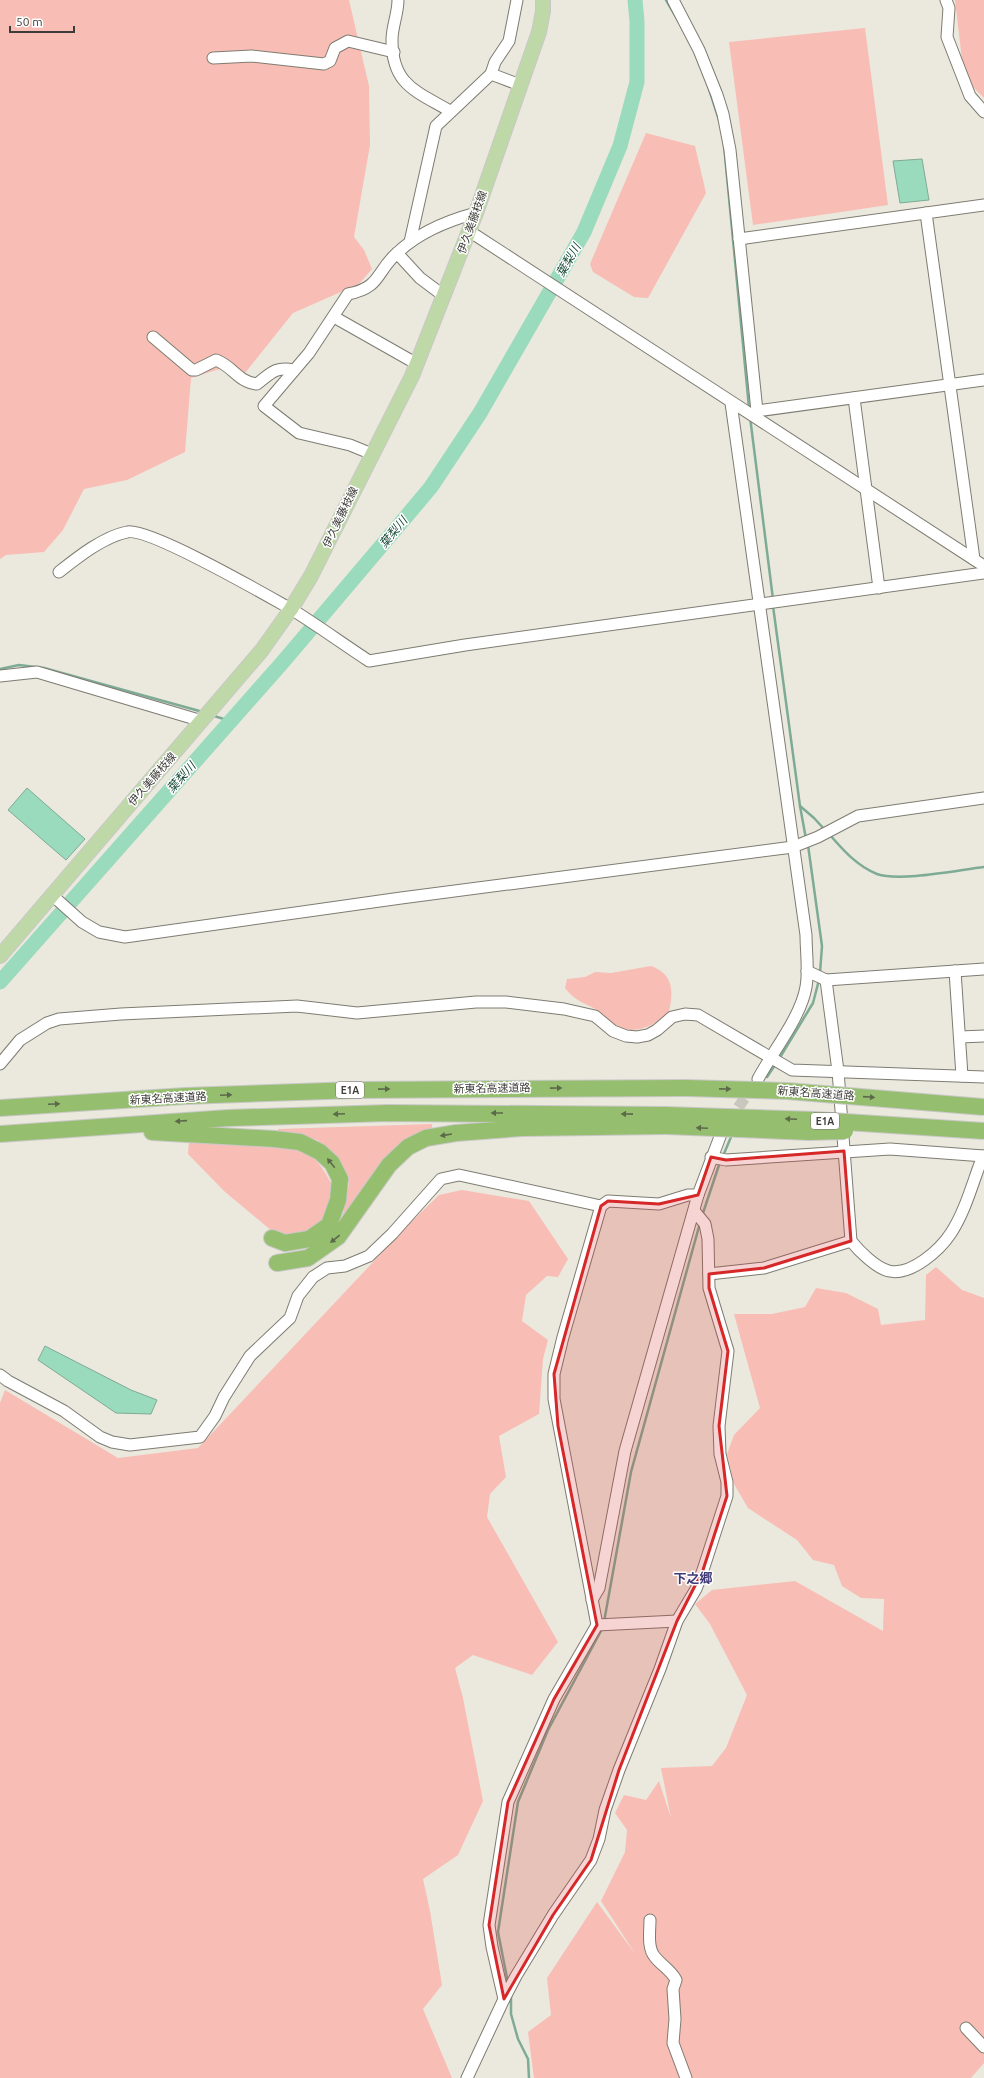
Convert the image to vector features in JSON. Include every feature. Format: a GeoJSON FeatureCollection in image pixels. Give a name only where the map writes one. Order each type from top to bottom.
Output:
{"type":"FeatureCollection","features":[{"type":"Feature","properties":{"kind":"highway","name":"新東名高速道路"},"geometry":{"type":"LineString","coordinates":[[8,1107],[185,1096],[356,1090],[686,1088],[787,1091],[984,1107]]}},
{"type":"Feature","properties":{"kind":"highway","name":"E1A"},"geometry":{"type":"LineString","coordinates":[[0,1134],[228,1118],[388,1113],[666,1120],[815,1120],[984,1131]]}},
{"type":"Feature","properties":{"kind":"highway"},"geometry":{"type":"LineString","coordinates":[[277,1263],[308,1258],[338,1237],[389,1165],[408,1147],[426,1138],[456,1133],[522,1128],[666,1120]]}},
{"type":"Feature","properties":{"kind":"highway"},"geometry":{"type":"LineString","coordinates":[[92,1128],[274,1139],[300,1142],[320,1152],[332,1163],[340,1178],[338,1200],[329,1225],[309,1239],[285,1243],[272,1238]]}},
{"type":"Feature","properties":{"kind":"main road","name":"伊久美藤枝線"},"geometry":{"type":"LineString","coordinates":[[0,956],[216,705],[294,611],[417,364],[476,213],[539,32],[543,11],[543,0]]}},
{"type":"Feature","properties":{"kind":"street"},"geometry":{"type":"LineString","coordinates":[[398,0],[392,40],[395,69],[410,88],[450,111]]}},
{"type":"Feature","properties":{"kind":"street"},"geometry":{"type":"LineString","coordinates":[[410,242],[436,126],[490,74],[495,62],[509,41],[517,0]]}},
{"type":"Feature","properties":{"kind":"street"},"geometry":{"type":"LineString","coordinates":[[673,0],[699,50],[723,114],[730,150],[756,414]]}},
{"type":"Feature","properties":{"kind":"street"},"geometry":{"type":"LineString","coordinates":[[946,0],[949,8],[947,37],[970,96],[984,112]]}},
{"type":"Feature","properties":{"kind":"street"},"geometry":{"type":"LineString","coordinates":[[213,58],[252,56],[324,64],[330,61],[335,48],[348,41],[394,52]]}},
{"type":"Feature","properties":{"kind":"street"},"geometry":{"type":"LineString","coordinates":[[490,74],[520,85]]}},
{"type":"Feature","properties":{"kind":"street"},"geometry":{"type":"LineString","coordinates":[[739,239],[984,205]]}},
{"type":"Feature","properties":{"kind":"street"},"geometry":{"type":"LineString","coordinates":[[372,454],[350,445],[299,433],[264,406],[309,353],[348,294],[360,292],[375,282],[397,253],[410,242],[452,220],[476,213]]}},
{"type":"Feature","properties":{"kind":"street"},"geometry":{"type":"LineString","coordinates":[[926,213],[974,559]]}},
{"type":"Feature","properties":{"kind":"street"},"geometry":{"type":"LineString","coordinates":[[469,230],[569,294],[731,403],[756,414],[984,566]]}},
{"type":"Feature","properties":{"kind":"street"},"geometry":{"type":"LineString","coordinates":[[397,253],[420,278],[444,296]]}},
{"type":"Feature","properties":{"kind":"street"},"geometry":{"type":"LineString","coordinates":[[334,317],[417,364]]}},
{"type":"Feature","properties":{"kind":"street"},"geometry":{"type":"LineString","coordinates":[[153,337],[192,370],[196,370],[216,360],[227,364],[247,383],[257,384],[273,372],[283,367],[294,370]]}},
{"type":"Feature","properties":{"kind":"street"},"geometry":{"type":"LineString","coordinates":[[756,414],[854,398],[984,380]]}},
{"type":"Feature","properties":{"kind":"street"},"geometry":{"type":"LineString","coordinates":[[854,398],[879,588]]}},
{"type":"Feature","properties":{"kind":"street"},"geometry":{"type":"LineString","coordinates":[[731,403],[792,847],[806,935],[806,987],[800,1004],[758,1078]]}},
{"type":"Feature","properties":{"kind":"street"},"geometry":{"type":"LineString","coordinates":[[60,572],[75,560],[106,541],[128,531],[150,536],[180,548],[294,611],[369,661],[465,645],[759,606],[984,573]]}},
{"type":"Feature","properties":{"kind":"street"},"geometry":{"type":"LineString","coordinates":[[0,676],[37,672],[202,721]]}},
{"type":"Feature","properties":{"kind":"street"},"geometry":{"type":"LineString","coordinates":[[53,896],[82,922],[99,932],[125,937],[372,902],[422,897],[499,885],[792,847],[818,837],[858,816],[984,798]]}},
{"type":"Feature","properties":{"kind":"street"},"geometry":{"type":"LineString","coordinates":[[807,970],[826,980],[984,969]]}},
{"type":"Feature","properties":{"kind":"street"},"geometry":{"type":"LineString","coordinates":[[955,971],[962,1076]]}},
{"type":"Feature","properties":{"kind":"street"},"geometry":{"type":"LineString","coordinates":[[711,1157],[726,1160],[844,1151],[890,1149],[984,1156],[951,1233],[928,1259],[900,1272],[888,1271],[862,1254],[851,1241],[844,1151],[838,1072],[826,980]]}},
{"type":"Feature","properties":{"kind":"street"},"geometry":{"type":"LineString","coordinates":[[0,1064],[20,1040],[47,1023],[59,1019],[121,1014],[297,1006],[357,1013],[476,1002],[506,1002],[564,1009],[595,1016],[613,1031],[626,1036],[637,1037],[648,1035],[678,1015],[698,1015],[792,1070],[984,1077]]}},
{"type":"Feature","properties":{"kind":"street"},"geometry":{"type":"LineString","coordinates":[[960,1037],[984,1036]]}},
{"type":"Feature","properties":{"kind":"street"},"geometry":{"type":"LineString","coordinates":[[592,1600],[599,1588],[625,1451],[663,1315],[695,1212],[698,1195],[711,1157],[721,1134]]}},
{"type":"Feature","properties":{"kind":"street"},"geometry":{"type":"LineString","coordinates":[[0,1374],[8,1381],[64,1410],[100,1437],[112,1442],[130,1445],[200,1437],[215,1416],[224,1398],[250,1356],[290,1318],[298,1296],[307,1283],[318,1272],[327,1268],[350,1264],[369,1256],[392,1234],[441,1180],[459,1175],[601,1206]]}},
{"type":"Feature","properties":{"kind":"street"},"geometry":{"type":"LineString","coordinates":[[504,1999],[492,1947],[489,1925],[508,1802],[554,1699],[596,1625],[558,1426],[554,1399],[554,1374],[563,1337],[601,1206],[608,1201],[659,1204],[688,1195],[698,1195]]}},
{"type":"Feature","properties":{"kind":"street"},"geometry":{"type":"LineString","coordinates":[[466,2078],[504,1999],[553,1915],[591,1860],[619,1770],[660,1669],[677,1621],[696,1589],[727,1496],[727,1482],[720,1454],[719,1426],[728,1351],[709,1288],[708,1239],[705,1224],[695,1212]]}},
{"type":"Feature","properties":{"kind":"street"},"geometry":{"type":"LineString","coordinates":[[709,1274],[764,1268],[851,1241]]}},
{"type":"Feature","properties":{"kind":"street"},"geometry":{"type":"LineString","coordinates":[[596,1625],[677,1621]]}},
{"type":"Feature","properties":{"kind":"street"},"geometry":{"type":"LineString","coordinates":[[650,1920],[650,1947],[654,1956],[673,1974],[676,1980],[673,1989],[675,2018],[674,2043],[686,2078]]}},
{"type":"Feature","properties":{"kind":"street"},"geometry":{"type":"LineString","coordinates":[[966,2028],[984,2047]]}},
{"type":"Feature","properties":{"kind":"highlighted area"},"geometry":{"type":"Polygon","coordinates":[[[844,1151],[851,1241],[764,1268],[709,1274],[709,1288],[728,1351],[719,1426],[727,1496],[703,1570],[677,1621],[619,1770],[591,1860],[553,1915],[504,1999],[489,1925],[508,1802],[554,1699],[597,1625],[558,1426],[554,1374],[601,1206],[608,1201],[659,1204],[698,1195],[711,1157],[726,1160],[844,1151]]]}},
{"type":"Feature","properties":{"kind":"shaded area"},"geometry":{"type":"Polygon","coordinates":[[[0,0],[349,0],[369,86],[370,145],[354,237],[364,250],[372,269],[359,284],[293,313],[245,373],[232,365],[191,378],[185,452],[127,480],[84,489],[63,530],[44,552],[6,555],[0,559],[0,0]]]}},
{"type":"Feature","properties":{"kind":"shaded area"},"geometry":{"type":"Polygon","coordinates":[[[955,0],[984,0],[984,98],[970,84],[962,60],[955,0]]]}},
{"type":"Feature","properties":{"kind":"shaded area"},"geometry":{"type":"Polygon","coordinates":[[[865,28],[888,205],[753,225],[729,42],[865,28]]]}},
{"type":"Feature","properties":{"kind":"shaded area"},"geometry":{"type":"Polygon","coordinates":[[[646,133],[695,146],[706,193],[648,298],[634,297],[593,272],[590,264],[646,133]]]}},
{"type":"Feature","properties":{"kind":"shaded area"},"geometry":{"type":"Polygon","coordinates":[[[922,159],[929,200],[900,203],[893,161],[922,159]]]}},
{"type":"Feature","properties":{"kind":"shaded area"},"geometry":{"type":"Polygon","coordinates":[[[27,788],[85,839],[66,860],[8,810],[27,788]]]}},
{"type":"Feature","properties":{"kind":"shaded area"},"geometry":{"type":"Polygon","coordinates":[[[651,966],[659,970],[669,980],[671,986],[671,1001],[668,1016],[641,1029],[628,1030],[621,1028],[599,1012],[576,999],[565,988],[567,979],[585,977],[595,972],[611,973],[651,966]]]}},
{"type":"Feature","properties":{"kind":"shaded area"},"geometry":{"type":"Polygon","coordinates":[[[432,1124],[432,1129],[396,1147],[385,1159],[342,1220],[349,1183],[339,1162],[317,1140],[278,1132],[278,1129],[432,1124]]]}},
{"type":"Feature","properties":{"kind":"shaded area"},"geometry":{"type":"Polygon","coordinates":[[[189,1142],[265,1144],[294,1148],[305,1152],[314,1158],[332,1185],[325,1221],[306,1233],[278,1236],[224,1191],[188,1154],[189,1142]]]}},
{"type":"Feature","properties":{"kind":"shaded area"},"geometry":{"type":"Polygon","coordinates":[[[462,1190],[529,1201],[568,1259],[558,1277],[547,1276],[526,1295],[522,1321],[548,1340],[543,1359],[539,1414],[499,1436],[506,1477],[490,1494],[487,1517],[558,1642],[532,1675],[473,1655],[455,1668],[463,1698],[483,1801],[458,1855],[423,1879],[430,1911],[442,1985],[423,2009],[452,2078],[0,2078],[0,1403],[5,1390],[118,1458],[198,1448],[407,1226],[439,1195],[462,1190]]]}},
{"type":"Feature","properties":{"kind":"shaded area"},"geometry":{"type":"Polygon","coordinates":[[[936,1267],[962,1290],[984,1298],[984,2063],[971,2078],[534,2078],[528,2032],[551,2015],[547,1978],[597,1902],[636,1955],[601,1901],[625,1852],[627,1830],[615,1813],[624,1795],[646,1800],[659,1781],[671,1818],[661,1768],[712,1766],[726,1748],[747,1695],[710,1624],[695,1604],[712,1590],[795,1581],[883,1631],[884,1599],[861,1598],[842,1586],[834,1565],[813,1560],[797,1540],[748,1508],[734,1484],[727,1454],[734,1435],[760,1408],[734,1314],[772,1314],[805,1307],[816,1288],[846,1293],[878,1309],[881,1325],[925,1320],[926,1275],[936,1267]]]}},
{"type":"Feature","properties":{"kind":"shaded area"},"geometry":{"type":"Polygon","coordinates":[[[45,1346],[131,1390],[157,1400],[151,1414],[116,1413],[38,1360],[45,1346]]]}},
{"type":"Feature","properties":{"kind":"waterway","name":"葉梨川"},"geometry":{"type":"LineString","coordinates":[[0,982],[282,663],[405,518],[431,487],[480,413],[584,232],[620,146],[637,82],[637,21],[635,0]]}},
{"type":"Feature","properties":{"kind":"waterway"},"geometry":{"type":"LineString","coordinates":[[666,0],[679,22]]}},
{"type":"Feature","properties":{"kind":"waterway"},"geometry":{"type":"LineString","coordinates":[[709,89],[719,120]]}},
{"type":"Feature","properties":{"kind":"waterway"},"geometry":{"type":"LineString","coordinates":[[724,145],[749,408]]}},
{"type":"Feature","properties":{"kind":"waterway"},"geometry":{"type":"LineString","coordinates":[[750,417],[773,599]]}},
{"type":"Feature","properties":{"kind":"waterway"},"geometry":{"type":"LineString","coordinates":[[773,606],[800,806],[806,839]]}},
{"type":"Feature","properties":{"kind":"waterway"},"geometry":{"type":"LineString","coordinates":[[0,669],[19,665],[44,668],[203,712]]}},
{"type":"Feature","properties":{"kind":"waterway"},"geometry":{"type":"LineString","coordinates":[[211,715],[230,721]]}},
{"type":"Feature","properties":{"kind":"waterway"},"geometry":{"type":"LineString","coordinates":[[800,806],[825,830]]}},
{"type":"Feature","properties":{"kind":"waterway"},"geometry":{"type":"LineString","coordinates":[[830,835],[845,852],[863,867],[877,874],[900,877],[945,873],[984,867]]}},
{"type":"Feature","properties":{"kind":"waterway"},"geometry":{"type":"LineString","coordinates":[[808,845],[822,946],[820,973]]}},
{"type":"Feature","properties":{"kind":"waterway"},"geometry":{"type":"LineString","coordinates":[[779,1059],[813,1003],[819,980]]}},
{"type":"Feature","properties":{"kind":"waterway"},"geometry":{"type":"LineString","coordinates":[[767,1077],[775,1065]]}},
{"type":"Feature","properties":{"kind":"waterway"},"geometry":{"type":"LineString","coordinates":[[723,1156],[731,1137]]}},
{"type":"Feature","properties":{"kind":"waterway"},"geometry":{"type":"LineString","coordinates":[[702,1216],[720,1162]]}},
{"type":"Feature","properties":{"kind":"waterway"},"geometry":{"type":"LineString","coordinates":[[604,1622],[631,1472],[700,1223]]}},
{"type":"Feature","properties":{"kind":"waterway"},"geometry":{"type":"LineString","coordinates":[[508,1983],[498,1932],[518,1802],[548,1730],[602,1629]]}},
{"type":"Feature","properties":{"kind":"waterway"},"geometry":{"type":"LineString","coordinates":[[511,1994],[511,2014],[518,2039],[528,2059],[529,2078]]}},
{"type":"Feature","properties":{"kind":"tunnel"},"geometry":{"type":"LineString","coordinates":[[729,1121],[753,1086]]}},
{"type":"Feature","properties":{"kind":"district","name":"下之郷"},"geometry":{"type":"Point","coordinates":[693,1578]}}]}
